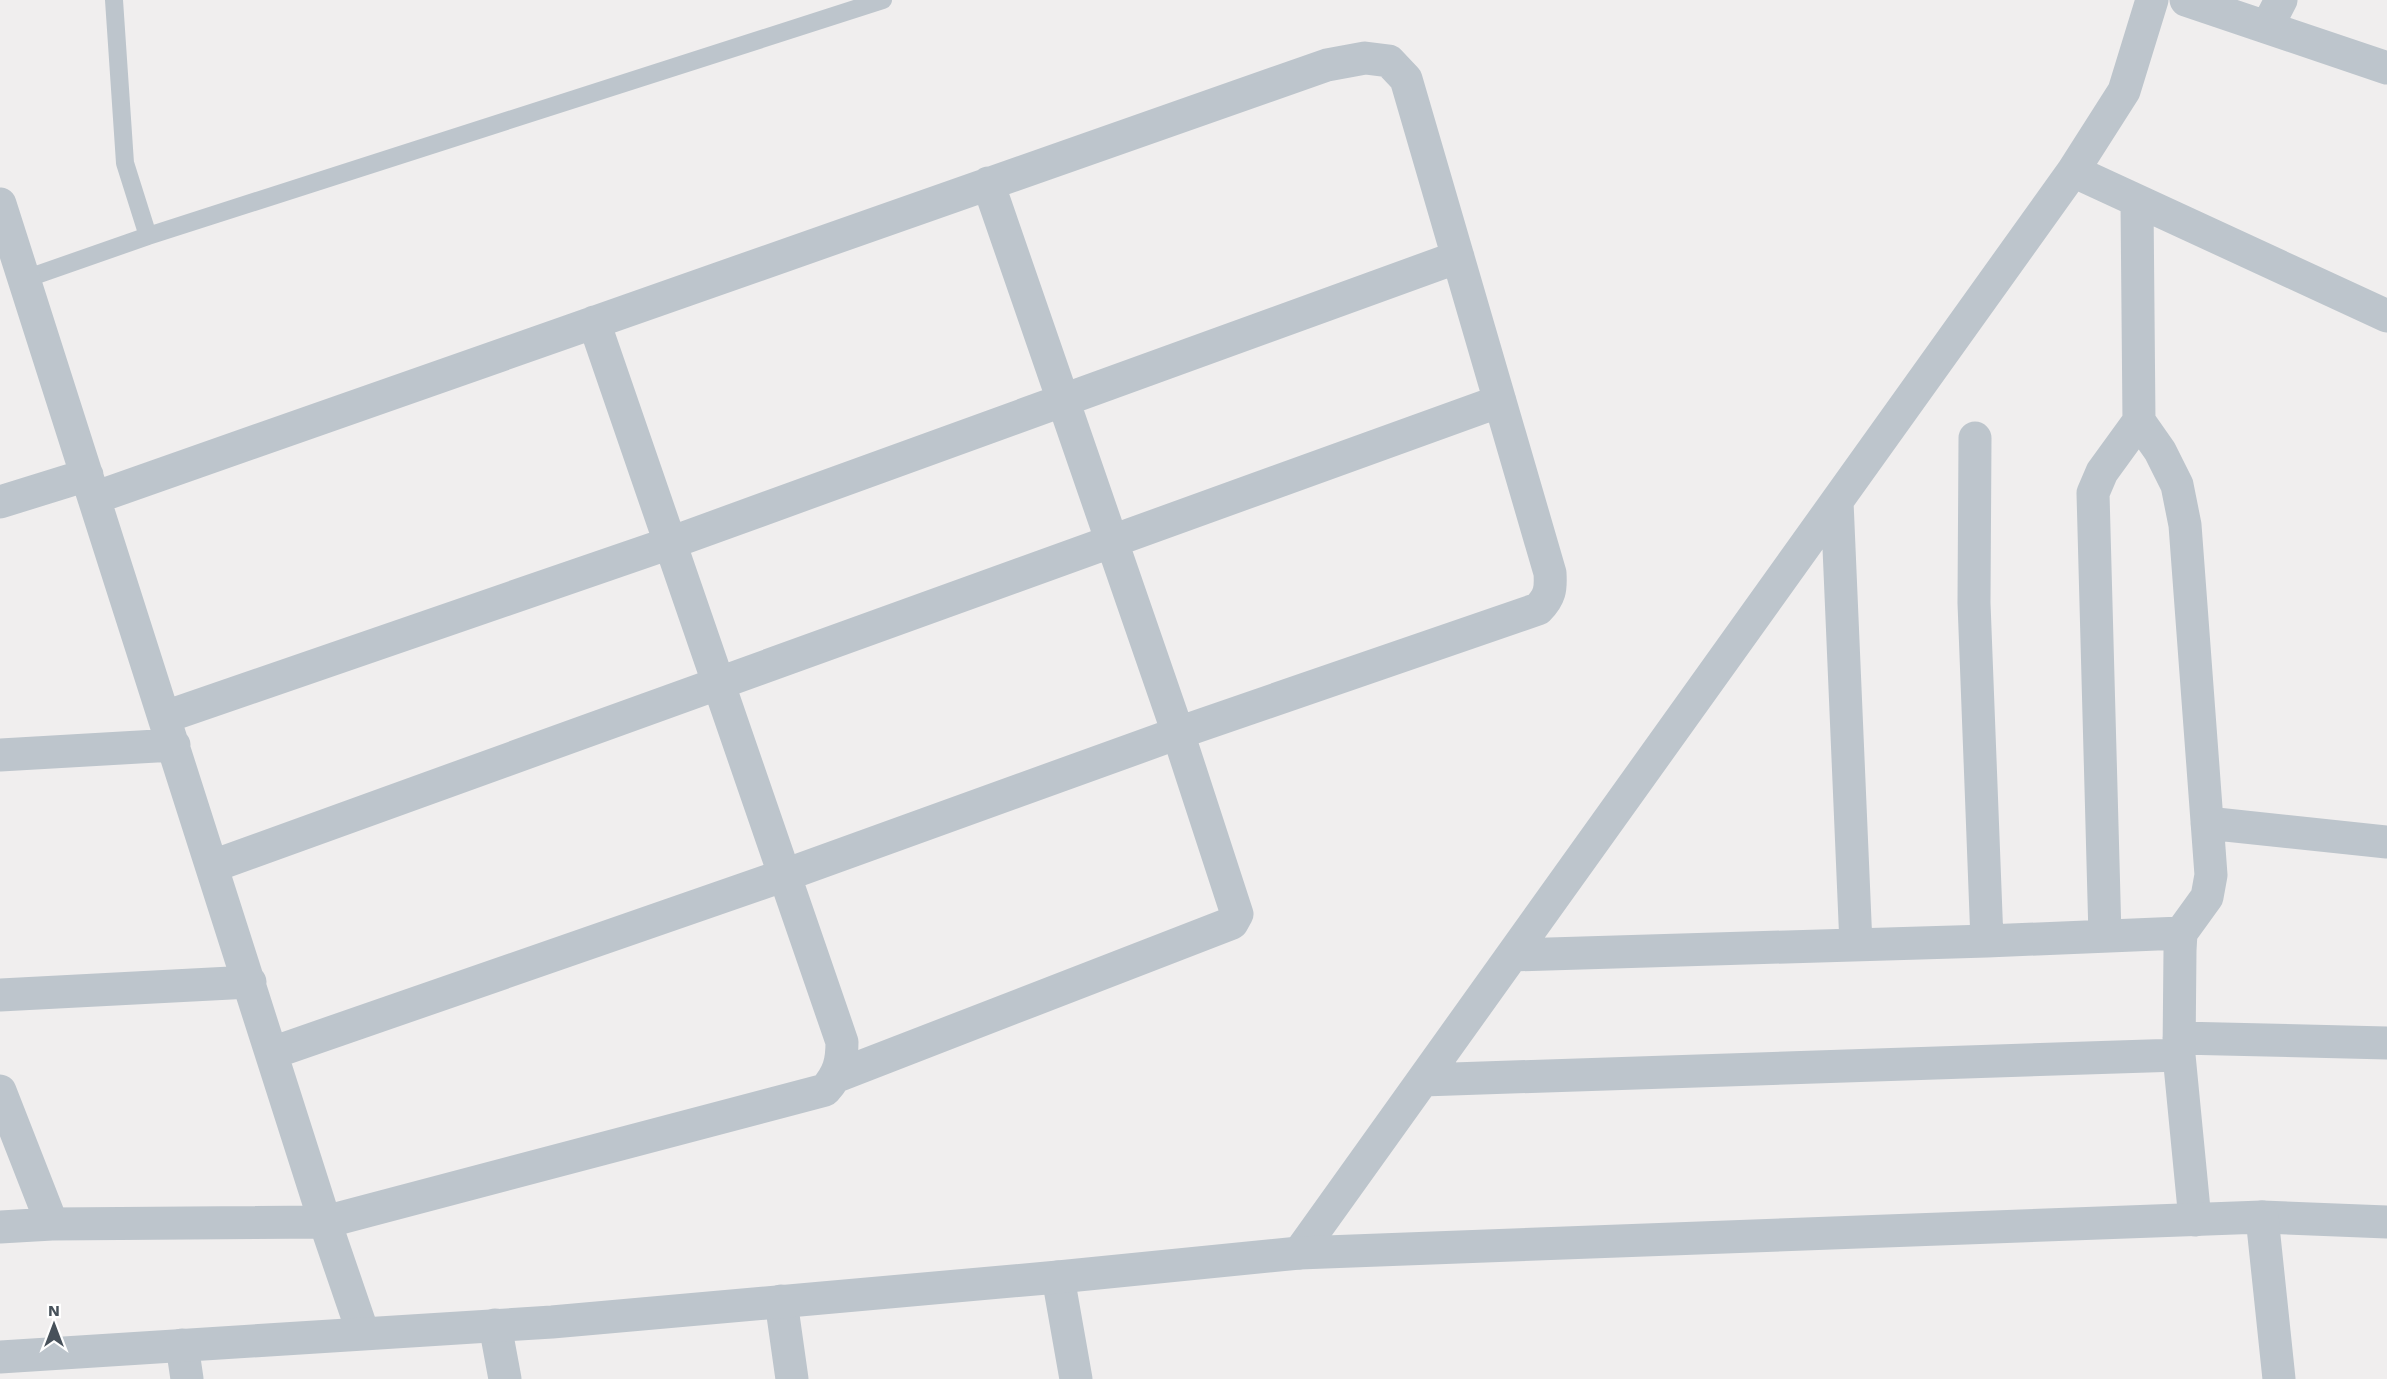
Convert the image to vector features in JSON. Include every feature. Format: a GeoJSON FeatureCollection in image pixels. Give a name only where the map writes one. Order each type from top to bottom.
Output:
{"type":"FeatureCollection","features":[{"type":"Feature","properties":{"kind":"street"},"geometry":{"type":"LineString","coordinates":[[1299,1253],[2073,171],[2124,91],[2152,0]]}},
{"type":"Feature","properties":{"kind":"street"},"geometry":{"type":"LineString","coordinates":[[2186,0],[2274,14],[2387,68]]}},
{"type":"Feature","properties":{"kind":"street"},"geometry":{"type":"LineString","coordinates":[[0,502],[91,486],[594,322],[1327,65],[1365,58],[1389,61],[1406,80],[1550,573],[1551,587],[1548,599],[1538,609],[1178,733],[785,875],[272,1053]]}},
{"type":"Feature","properties":{"kind":"street"},"geometry":{"type":"LineString","coordinates":[[2073,171],[2387,316]]}},
{"type":"Feature","properties":{"kind":"street"},"geometry":{"type":"LineString","coordinates":[[837,1076],[1232,923],[1237,914],[1178,733],[988,183]]}},
{"type":"Feature","properties":{"kind":"street"},"geometry":{"type":"LineString","coordinates":[[2137,202],[2139,422],[2160,450],[2177,485],[2185,525],[2211,875],[2207,897],[2181,933],[2179,1046],[2195,1220]]}},
{"type":"Feature","properties":{"kind":"street"},"geometry":{"type":"LineString","coordinates":[[0,204],[325,1222],[363,1333]]}},
{"type":"Feature","properties":{"kind":"street"},"geometry":{"type":"LineString","coordinates":[[0,754],[169,731],[670,543],[1458,257]]}},
{"type":"Feature","properties":{"kind":"street"},"geometry":{"type":"LineString","coordinates":[[0,1227],[52,1224],[325,1222],[825,1090],[837,1076],[842,1060],[842,1042],[594,322]]}},
{"type":"Feature","properties":{"kind":"street"},"geometry":{"type":"LineString","coordinates":[[213,866],[1500,401]]}},
{"type":"Feature","properties":{"kind":"street"},"geometry":{"type":"LineString","coordinates":[[2105,936],[2093,493],[2102,472],[2139,422]]}},
{"type":"Feature","properties":{"kind":"street"},"geometry":{"type":"LineString","coordinates":[[1975,438],[1974,603],[1987,941]]}},
{"type":"Feature","properties":{"kind":"street"},"geometry":{"type":"LineString","coordinates":[[1837,501],[1856,945]]}},
{"type":"Feature","properties":{"kind":"street"},"geometry":{"type":"LineString","coordinates":[[2207,824],[2387,842]]}},
{"type":"Feature","properties":{"kind":"street"},"geometry":{"type":"LineString","coordinates":[[1512,955],[2181,933]]}},
{"type":"Feature","properties":{"kind":"street"},"geometry":{"type":"LineString","coordinates":[[0,995],[249,982]]}},
{"type":"Feature","properties":{"kind":"street"},"geometry":{"type":"LineString","coordinates":[[1423,1080],[2179,1046],[2387,1043]]}},
{"type":"Feature","properties":{"kind":"street"},"geometry":{"type":"LineString","coordinates":[[0,1091],[52,1224]]}},
{"type":"Feature","properties":{"kind":"street"},"geometry":{"type":"LineString","coordinates":[[2262,1217],[2279,1379]]}},
{"type":"Feature","properties":{"kind":"street"},"geometry":{"type":"LineString","coordinates":[[0,1356],[495,1325],[1058,1277],[1299,1253],[2262,1217],[2387,1222]]}},
{"type":"Feature","properties":{"kind":"street"},"geometry":{"type":"LineString","coordinates":[[1058,1277],[1076,1379]]}},
{"type":"Feature","properties":{"kind":"street"},"geometry":{"type":"LineString","coordinates":[[781,1301],[792,1379]]}},
{"type":"Feature","properties":{"kind":"street"},"geometry":{"type":"LineString","coordinates":[[495,1325],[505,1379]]}},
{"type":"Feature","properties":{"kind":"street"},"geometry":{"type":"LineString","coordinates":[[182,1345],[187,1379]]}},
{"type":"Feature","properties":{"kind":"lane"},"geometry":{"type":"LineString","coordinates":[[114,0],[125,163],[148,236]]}},
{"type":"Feature","properties":{"kind":"lane"},"geometry":{"type":"LineString","coordinates":[[25,279],[148,236],[883,0]]}}]}
